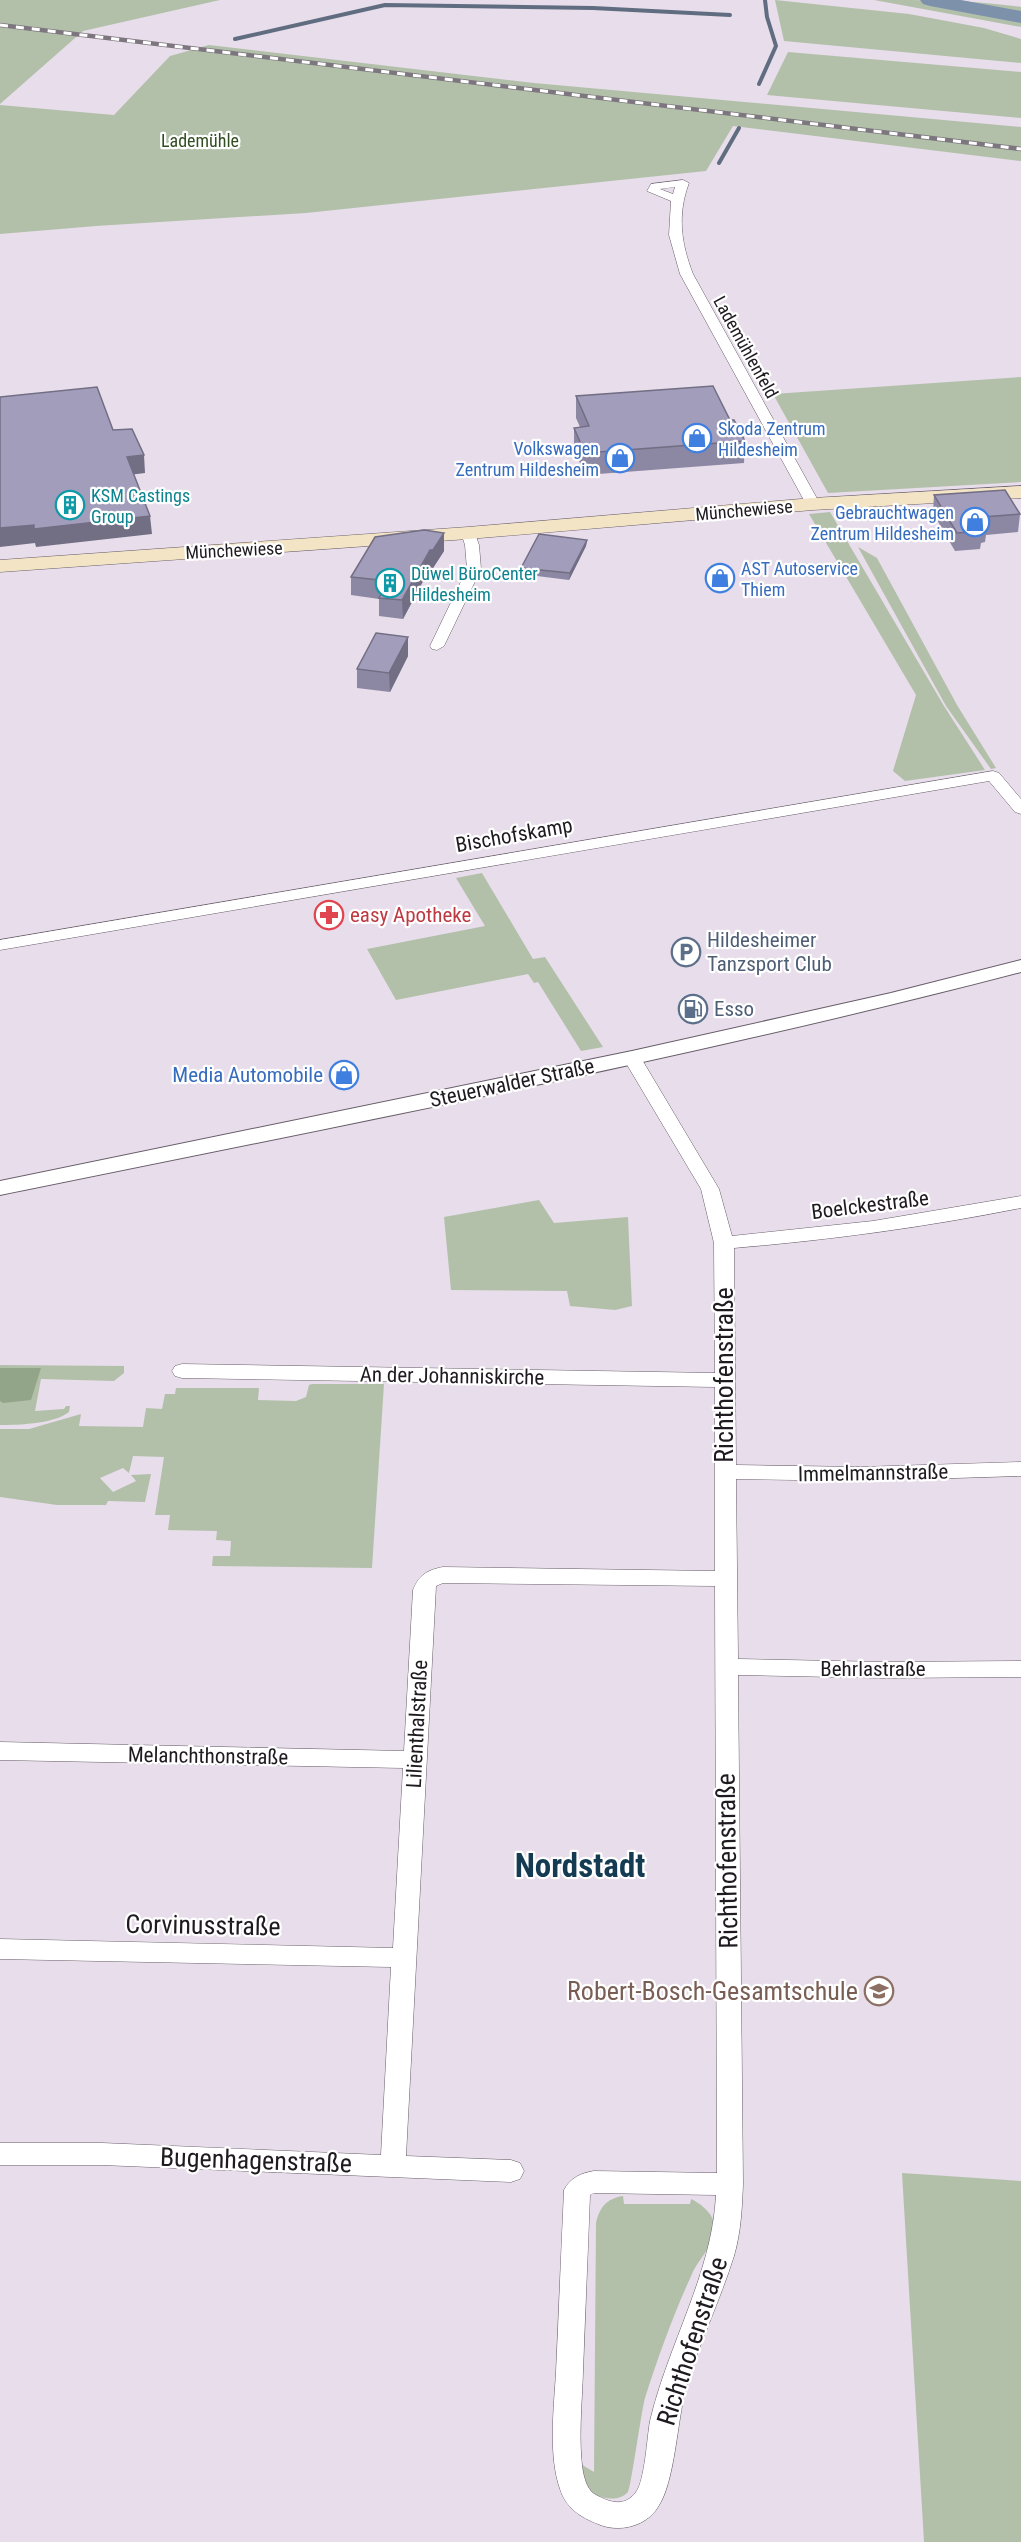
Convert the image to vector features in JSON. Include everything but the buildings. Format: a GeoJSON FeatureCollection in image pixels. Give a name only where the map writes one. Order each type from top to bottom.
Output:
{"type":"FeatureCollection","features":[{"type":"Feature","properties":{"kind":"main road","name":"Münchewiese"},"geometry":{"type":"LineString","coordinates":[[0,566],[468,533],[813,504],[1021,492]]}},
{"type":"Feature","properties":{"kind":"street","name":"Lademühlenfeld"},"geometry":{"type":"LineString","coordinates":[[676,199],[653,191],[655,186],[685,179],[676,199],[674,228],[679,258],[813,504]]}},
{"type":"Feature","properties":{"kind":"street"},"geometry":{"type":"LineString","coordinates":[[436,646],[474,569],[472,545],[468,533]]}},
{"type":"Feature","properties":{"kind":"street","name":"Bischofskamp"},"geometry":{"type":"LineString","coordinates":[[0,945],[993,776],[1021,809]]}},
{"type":"Feature","properties":{"kind":"street","name":"Steuerwalder Straße"},"geometry":{"type":"LineString","coordinates":[[0,1188],[632,1058],[893,999],[1021,966]]}},
{"type":"Feature","properties":{"kind":"street","name":"Richthofenstraße"},"geometry":{"type":"LineString","coordinates":[[632,1058],[710,1189],[724,1243],[723,1380],[730,2184],[728,2223],[721,2255],[673,2386],[663,2422],[651,2492],[648,2499],[634,2512],[618,2516],[605,2514],[582,2502],[574,2490],[569,2470],[568,2410],[577,2190],[587,2183],[594,2182],[730,2184]]}},
{"type":"Feature","properties":{"kind":"street","name":"Boelckestraße"},"geometry":{"type":"LineString","coordinates":[[724,1243],[900,1225],[1021,1202]]}},
{"type":"Feature","properties":{"kind":"street","name":"An der Johanniskirche"},"geometry":{"type":"LineString","coordinates":[[182,1371],[723,1380]]}},
{"type":"Feature","properties":{"kind":"street","name":"Immelmannstraße"},"geometry":{"type":"LineString","coordinates":[[725,1472],[860,1474],[1021,1469]]}},
{"type":"Feature","properties":{"kind":"street","name":"Lilienthalstraße"},"geometry":{"type":"LineString","coordinates":[[393,2166],[406,1958],[424,1590],[427,1581],[432,1577],[443,1575],[725,1579]]}},
{"type":"Feature","properties":{"kind":"street","name":"Behrlastraße"},"geometry":{"type":"LineString","coordinates":[[726,1667],[884,1670],[1021,1669]]}},
{"type":"Feature","properties":{"kind":"street","name":"Melanchthonstraße"},"geometry":{"type":"LineString","coordinates":[[0,1751],[415,1760]]}},
{"type":"Feature","properties":{"kind":"street","name":"Corvinusstraße"},"geometry":{"type":"LineString","coordinates":[[0,1949],[406,1958]]}},
{"type":"Feature","properties":{"kind":"street","name":"Bugenhagenstraße"},"geometry":{"type":"LineString","coordinates":[[0,2154],[102,2154],[511,2171]]}},
{"type":"Feature","properties":{"kind":"green space"},"geometry":{"type":"Polygon","coordinates":[[[0,0],[220,0],[83,31],[0,104],[0,0]]]}},
{"type":"Feature","properties":{"kind":"green space"},"geometry":{"type":"Polygon","coordinates":[[[775,0],[909,14],[984,28],[1021,39],[1021,63],[784,41],[775,0]]]}},
{"type":"Feature","properties":{"kind":"green space"},"geometry":{"type":"Polygon","coordinates":[[[874,0],[929,0],[1021,7],[1021,27],[874,0]]]}},
{"type":"Feature","properties":{"kind":"green space","name":"Lademühle"},"geometry":{"type":"Polygon","coordinates":[[[209,45],[534,83],[1021,127],[1021,161],[733,126],[706,171],[306,213],[0,234],[0,105],[114,115],[170,56],[209,45]]]}},
{"type":"Feature","properties":{"kind":"green space"},"geometry":{"type":"Polygon","coordinates":[[[788,52],[1021,72],[1021,118],[767,95],[788,52]]]}},
{"type":"Feature","properties":{"kind":"green space"},"geometry":{"type":"Polygon","coordinates":[[[1021,377],[1021,482],[828,493],[773,394],[1021,377]]]}},
{"type":"Feature","properties":{"kind":"green space"},"geometry":{"type":"Polygon","coordinates":[[[830,512],[944,706],[985,770],[905,781],[893,771],[916,695],[809,514],[830,512]]]}},
{"type":"Feature","properties":{"kind":"green space"},"geometry":{"type":"Polygon","coordinates":[[[858,547],[877,558],[957,705],[996,768],[991,769],[946,706],[858,547]]]}},
{"type":"Feature","properties":{"kind":"green space"},"geometry":{"type":"Polygon","coordinates":[[[482,873],[533,959],[545,957],[603,1047],[581,1051],[538,982],[534,983],[528,974],[396,1000],[367,949],[485,926],[456,878],[482,873]]]}},
{"type":"Feature","properties":{"kind":"green space"},"geometry":{"type":"Polygon","coordinates":[[[539,1200],[554,1223],[628,1217],[632,1306],[615,1310],[570,1306],[567,1291],[451,1290],[444,1217],[539,1200]]]}},
{"type":"Feature","properties":{"kind":"green space"},"geometry":{"type":"Polygon","coordinates":[[[0,1365],[124,1366],[124,1373],[114,1381],[41,1379],[35,1411],[64,1409],[70,1406],[69,1412],[46,1421],[0,1425],[0,1365]]]}},
{"type":"Feature","properties":{"kind":"green space"},"geometry":{"type":"Polygon","coordinates":[[[0,1368],[41,1368],[31,1400],[3,1403],[0,1401],[0,1368]]]}},
{"type":"Feature","properties":{"kind":"green space"},"geometry":{"type":"Polygon","coordinates":[[[384,1384],[372,1568],[212,1566],[213,1556],[230,1556],[231,1541],[216,1540],[217,1531],[168,1530],[170,1515],[155,1515],[164,1457],[133,1456],[129,1473],[123,1468],[100,1478],[113,1492],[136,1481],[131,1475],[151,1474],[145,1502],[108,1501],[106,1505],[57,1505],[0,1497],[0,1429],[29,1429],[81,1414],[79,1426],[143,1427],[146,1408],[162,1409],[165,1394],[175,1394],[176,1388],[259,1388],[258,1400],[296,1401],[306,1397],[309,1385],[384,1384]]]}},
{"type":"Feature","properties":{"kind":"green space"},"geometry":{"type":"Polygon","coordinates":[[[902,2173],[1021,2181],[1021,2542],[924,2542],[902,2173]]]}},
{"type":"Feature","properties":{"kind":"green space"},"geometry":{"type":"Polygon","coordinates":[[[623,2196],[624,2204],[690,2204],[691,2199],[708,2211],[715,2230],[712,2242],[685,2289],[650,2382],[643,2406],[628,2492],[611,2499],[598,2496],[587,2489],[579,2474],[577,2462],[594,2472],[596,2223],[605,2205],[612,2199],[623,2196]]]}},
{"type":"Feature","properties":{"kind":"waterway"},"geometry":{"type":"LineString","coordinates":[[759,84],[776,46],[767,17],[765,0]]}},
{"type":"Feature","properties":{"kind":"waterway"},"geometry":{"type":"LineString","coordinates":[[930,0],[1021,17]]}},
{"type":"Feature","properties":{"kind":"waterway"},"geometry":{"type":"LineString","coordinates":[[235,39],[385,5],[593,8],[730,15]]}},
{"type":"Feature","properties":{"kind":"waterway"},"geometry":{"type":"LineString","coordinates":[[719,163],[739,128]]}},
{"type":"Feature","properties":{"kind":"railway"},"geometry":{"type":"LineString","coordinates":[[0,25],[1021,149]]}},
{"type":"Feature","properties":{"kind":"place","name":"Skoda Zentrum Hildesheim"},"geometry":{"type":"Point","coordinates":[697,438]}},
{"type":"Feature","properties":{"kind":"place","name":"Volkswagen Zentrum Hildesheim"},"geometry":{"type":"Point","coordinates":[620,458]}},
{"type":"Feature","properties":{"kind":"place","name":"KSM Castings Group"},"geometry":{"type":"Point","coordinates":[70,505]}},
{"type":"Feature","properties":{"kind":"place","name":"Gebrauchtwagen Zentrum Hildesheim"},"geometry":{"type":"Point","coordinates":[975,522]}},
{"type":"Feature","properties":{"kind":"place","name":"AST Autoservice Thiem"},"geometry":{"type":"Point","coordinates":[720,578]}},
{"type":"Feature","properties":{"kind":"place","name":"Düwel BüroCenter Hildesheim"},"geometry":{"type":"Point","coordinates":[390,583]}},
{"type":"Feature","properties":{"kind":"place","name":"easy Apotheke"},"geometry":{"type":"Point","coordinates":[329,915]}},
{"type":"Feature","properties":{"kind":"place","name":"Hildesheimer Tanzsport Club"},"geometry":{"type":"Point","coordinates":[686,952]}},
{"type":"Feature","properties":{"kind":"place","name":"Esso"},"geometry":{"type":"Point","coordinates":[693,1009]}},
{"type":"Feature","properties":{"kind":"place","name":"Media Automobile"},"geometry":{"type":"Point","coordinates":[344,1075]}},
{"type":"Feature","properties":{"kind":"place","name":"Robert-Bosch-Gesamtschule"},"geometry":{"type":"Point","coordinates":[879,1991]}},
{"type":"Feature","properties":{"kind":"district","name":"Nordstadt"},"geometry":{"type":"Point","coordinates":[580,1865]}}]}
